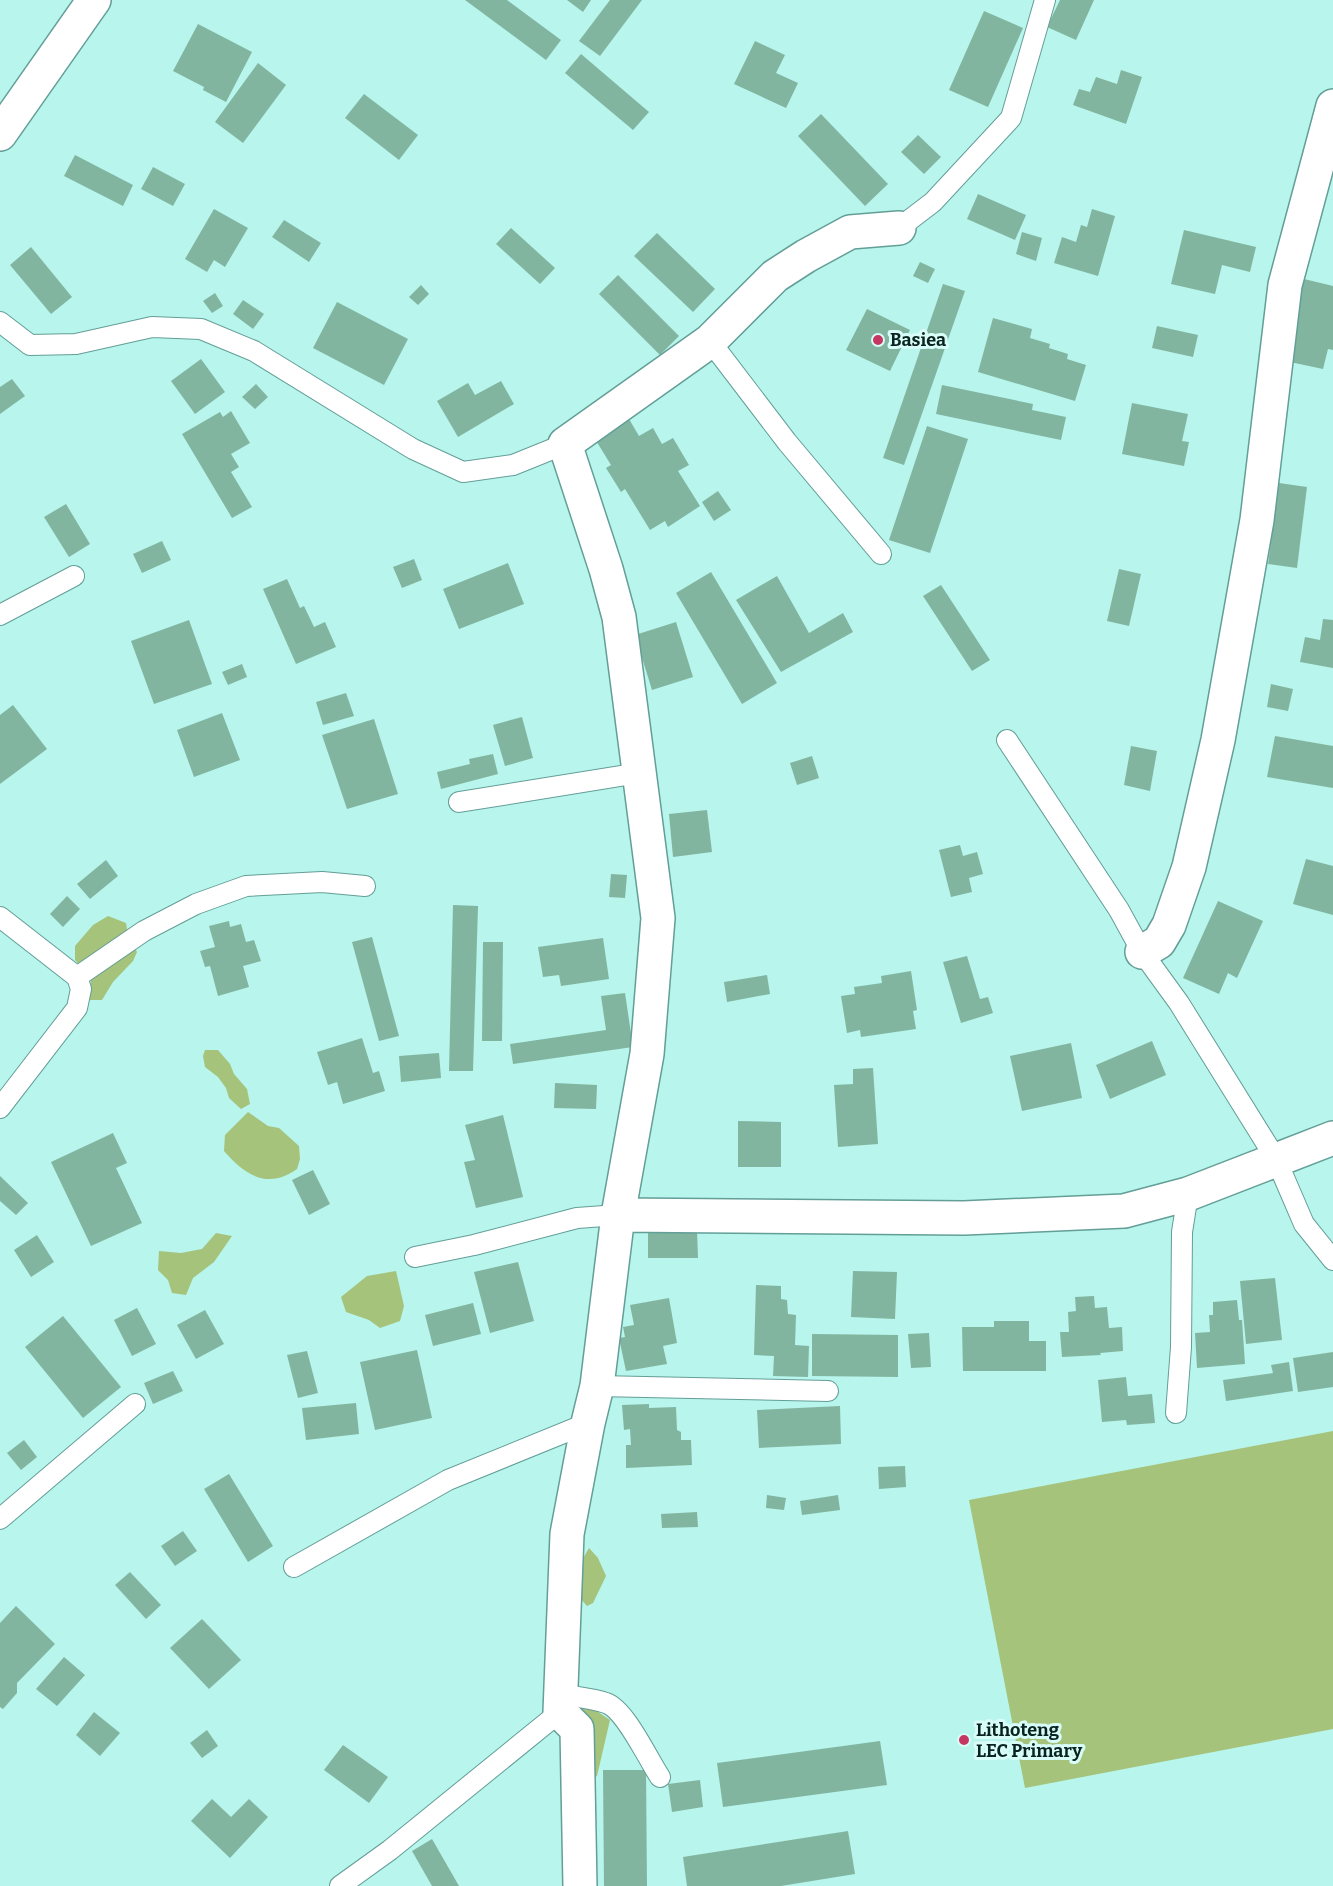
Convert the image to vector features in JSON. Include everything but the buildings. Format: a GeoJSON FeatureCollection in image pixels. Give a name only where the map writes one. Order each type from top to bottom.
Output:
{"type":"FeatureCollection","features":[{"type":"Feature","properties":{"kind":"street"},"geometry":{"type":"LineString","coordinates":[[0,134],[94,0]]}},
{"type":"Feature","properties":{"kind":"street"},"geometry":{"type":"LineString","coordinates":[[1142,952],[1159,942],[1169,925],[1189,867],[1218,740],[1257,520],[1285,285],[1333,106]]}},
{"type":"Feature","properties":{"kind":"street"},"geometry":{"type":"LineString","coordinates":[[580,1886],[577,1730],[560,1703],[567,1534],[597,1386],[618,1215],[646,1054],[658,918],[619,617],[606,569],[565,444],[710,341],[775,276],[850,232],[899,228]]}},
{"type":"Feature","properties":{"kind":"street"},"geometry":{"type":"LineString","coordinates":[[618,1215],[952,1218],[1124,1211],[1188,1194],[1333,1138]]}},
{"type":"Feature","properties":{"kind":"lane"},"geometry":{"type":"LineString","coordinates":[[899,228],[933,202],[1011,118],[1045,0]]}},
{"type":"Feature","properties":{"kind":"lane"},"geometry":{"type":"LineString","coordinates":[[0,322],[30,345],[76,345],[152,327],[201,329],[254,351],[412,449],[463,472],[513,465],[565,444]]}},
{"type":"Feature","properties":{"kind":"lane"},"geometry":{"type":"LineString","coordinates":[[710,341],[787,442],[881,554]]}},
{"type":"Feature","properties":{"kind":"lane"},"geometry":{"type":"LineString","coordinates":[[0,615],[74,576]]}},
{"type":"Feature","properties":{"kind":"lane"},"geometry":{"type":"LineString","coordinates":[[1007,740],[1119,910],[1142,952],[1179,1004],[1276,1160],[1304,1224],[1333,1260]]}},
{"type":"Feature","properties":{"kind":"lane"},"geometry":{"type":"LineString","coordinates":[[459,802],[639,773]]}},
{"type":"Feature","properties":{"kind":"lane"},"geometry":{"type":"LineString","coordinates":[[77,977],[144,931],[196,904],[246,886],[322,882],[365,886]]}},
{"type":"Feature","properties":{"kind":"lane"},"geometry":{"type":"LineString","coordinates":[[0,917],[77,977],[81,989],[77,1008],[0,1108]]}},
{"type":"Feature","properties":{"kind":"lane"},"geometry":{"type":"LineString","coordinates":[[1176,1413],[1181,1347],[1182,1232],[1188,1194]]}},
{"type":"Feature","properties":{"kind":"lane"},"geometry":{"type":"LineString","coordinates":[[415,1257],[474,1245],[577,1218],[618,1215]]}},
{"type":"Feature","properties":{"kind":"lane"},"geometry":{"type":"LineString","coordinates":[[597,1386],[828,1391]]}},
{"type":"Feature","properties":{"kind":"lane"},"geometry":{"type":"LineString","coordinates":[[0,1519],[135,1404]]}},
{"type":"Feature","properties":{"kind":"lane"},"geometry":{"type":"LineString","coordinates":[[294,1567],[448,1480],[588,1423]]}},
{"type":"Feature","properties":{"kind":"lane"},"geometry":{"type":"LineString","coordinates":[[340,1886],[390,1850],[560,1703],[606,1702],[614,1707],[636,1735],[645,1756],[660,1777]]}},
{"type":"Feature","properties":{"kind":"green space"},"geometry":{"type":"Polygon","coordinates":[[[108,916],[126,923],[128,935],[137,952],[133,961],[113,982],[102,1000],[90,1000],[91,977],[75,960],[75,946],[93,925],[108,916]]]}},
{"type":"Feature","properties":{"kind":"green space"},"geometry":{"type":"Polygon","coordinates":[[[205,1050],[218,1050],[230,1064],[234,1074],[247,1089],[250,1104],[241,1109],[229,1098],[226,1088],[218,1077],[205,1067],[203,1056],[205,1050]]]}},
{"type":"Feature","properties":{"kind":"green space"},"geometry":{"type":"Polygon","coordinates":[[[248,1112],[268,1126],[279,1128],[299,1146],[300,1159],[297,1169],[276,1178],[257,1177],[240,1167],[224,1151],[225,1135],[248,1112]]]}},
{"type":"Feature","properties":{"kind":"green space"},"geometry":{"type":"Polygon","coordinates":[[[216,1233],[232,1236],[214,1262],[193,1278],[186,1295],[172,1293],[168,1280],[158,1270],[159,1251],[181,1253],[202,1249],[216,1233]]]}},
{"type":"Feature","properties":{"kind":"green space"},"geometry":{"type":"Polygon","coordinates":[[[396,1271],[404,1306],[400,1321],[380,1328],[369,1320],[346,1312],[341,1297],[367,1276],[396,1271]]]}},
{"type":"Feature","properties":{"kind":"green space"},"geometry":{"type":"Polygon","coordinates":[[[1333,1431],[1333,1729],[1025,1788],[969,1500],[1333,1431]]]}},
{"type":"Feature","properties":{"kind":"green space"},"geometry":{"type":"Polygon","coordinates":[[[589,1548],[598,1558],[606,1576],[593,1603],[587,1606],[580,1598],[581,1562],[589,1548]]]}},
{"type":"Feature","properties":{"kind":"green space"},"geometry":{"type":"Polygon","coordinates":[[[586,1704],[610,1720],[597,1776],[588,1780],[578,1709],[586,1704]]]}},
{"type":"Feature","properties":{"kind":"place","name":"Basiea"},"geometry":{"type":"Point","coordinates":[878,340]}},
{"type":"Feature","properties":{"kind":"place","name":"Lithoteng LEC Primary"},"geometry":{"type":"Point","coordinates":[964,1740]}}]}
